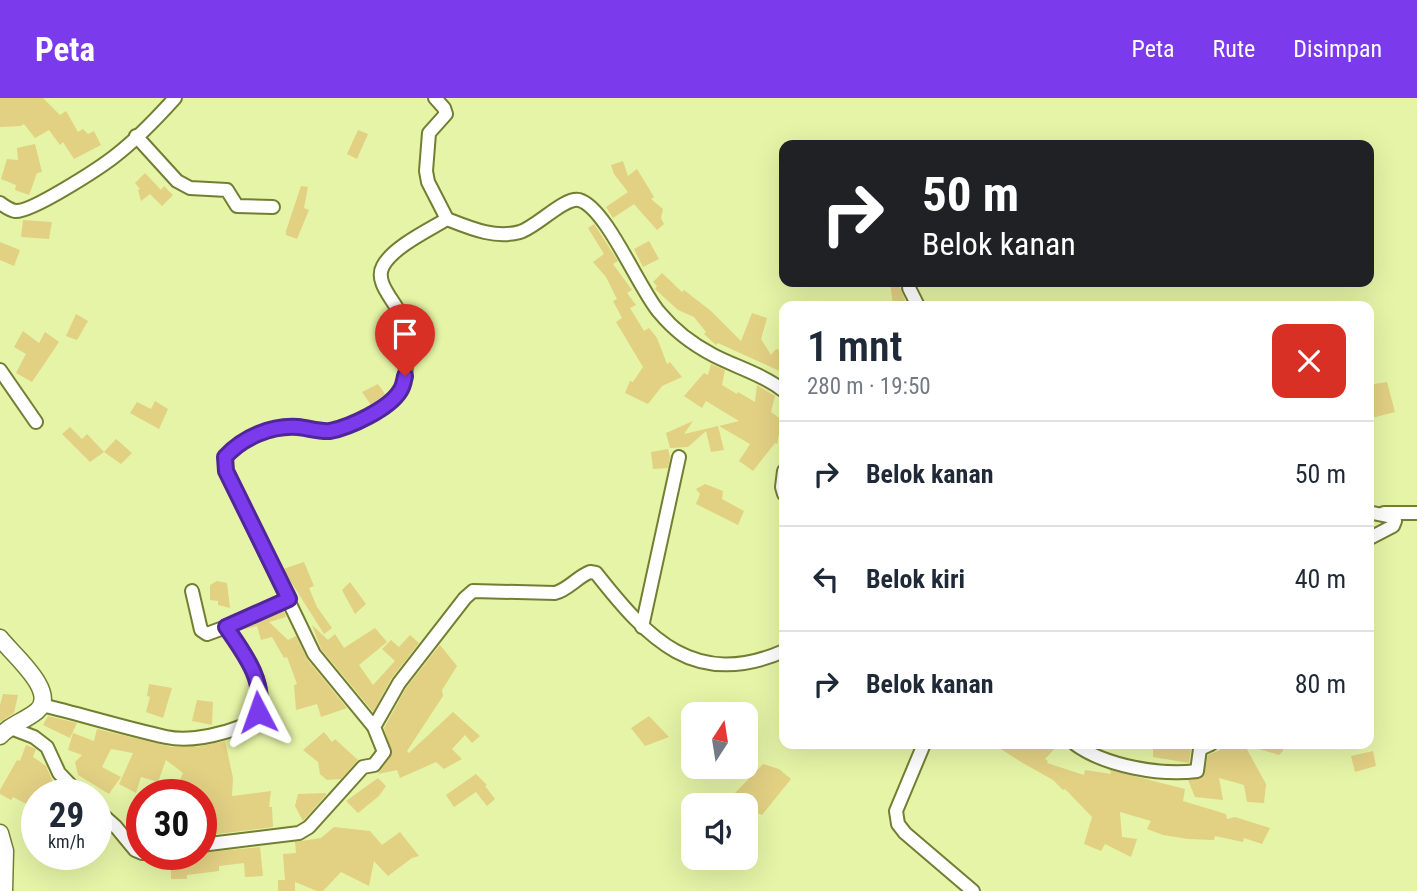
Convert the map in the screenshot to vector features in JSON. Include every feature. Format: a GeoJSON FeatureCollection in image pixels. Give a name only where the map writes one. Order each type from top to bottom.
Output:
{"type":"FeatureCollection","features":[{"type":"Feature","properties":{"kind":"main road"},"geometry":{"type":"LineString","coordinates":[[0,638],[40,684],[44,696],[38,710],[4,731]]}},
{"type":"Feature","properties":{"kind":"main road"},"geometry":{"type":"LineString","coordinates":[[0,833],[5,851],[4,891]]}},
{"type":"Feature","properties":{"kind":"street"},"geometry":{"type":"LineString","coordinates":[[0,203],[15,211],[45,200],[115,156],[175,98]]}},
{"type":"Feature","properties":{"kind":"street"},"geometry":{"type":"LineString","coordinates":[[435,98],[446,114],[429,133],[426,172],[428,182],[447,219],[483,232],[503,234],[520,232],[570,200],[589,204],[610,233],[657,311],[694,344],[779,387]]}},
{"type":"Feature","properties":{"kind":"street"},"geometry":{"type":"LineString","coordinates":[[136,136],[177,181],[190,188],[226,190],[237,206],[272,207]]}},
{"type":"Feature","properties":{"kind":"street"},"geometry":{"type":"LineString","coordinates":[[217,843],[304,831],[363,767],[374,765],[384,752],[374,727],[314,654],[226,471],[225,457],[257,435],[280,426],[328,431],[346,426],[386,406],[401,391],[406,355],[403,325],[400,314],[382,282],[381,268],[391,255],[447,219]]}},
{"type":"Feature","properties":{"kind":"street"},"geometry":{"type":"LineString","coordinates":[[909,288],[916,301]]}},
{"type":"Feature","properties":{"kind":"street"},"geometry":{"type":"LineString","coordinates":[[0,370],[36,422]]}},
{"type":"Feature","properties":{"kind":"street"},"geometry":{"type":"LineString","coordinates":[[642,627],[679,457]]}},
{"type":"Feature","properties":{"kind":"street"},"geometry":{"type":"LineString","coordinates":[[1374,512],[1417,513]]}},
{"type":"Feature","properties":{"kind":"street"},"geometry":{"type":"LineString","coordinates":[[1374,513],[1392,517],[1395,523],[1374,535]]}},
{"type":"Feature","properties":{"kind":"street"},"geometry":{"type":"LineString","coordinates":[[374,727],[399,683],[473,591],[555,593],[563,590],[575,579],[590,572],[596,573],[642,627],[676,653],[722,665],[753,663],[779,653]]}},
{"type":"Feature","properties":{"kind":"street"},"geometry":{"type":"LineString","coordinates":[[192,592],[201,631],[207,634],[289,599]]}},
{"type":"Feature","properties":{"kind":"street"},"geometry":{"type":"LineString","coordinates":[[42,705],[179,739],[218,734],[245,725],[254,719],[258,712],[260,692],[244,654],[226,627]]}},
{"type":"Feature","properties":{"kind":"street"},"geometry":{"type":"LineString","coordinates":[[4,731],[34,737],[47,747],[65,779]]}},
{"type":"Feature","properties":{"kind":"street"},"geometry":{"type":"LineString","coordinates":[[922,749],[895,811],[898,824],[905,833],[974,891]]}},
{"type":"Feature","properties":{"kind":"street"},"geometry":{"type":"LineString","coordinates":[[1082,749],[1096,758],[1172,774],[1197,771],[1200,749]]}},
{"type":"Feature","properties":{"kind":"street"},"geometry":{"type":"LineString","coordinates":[[112,822],[126,838]]}},
{"type":"Feature","properties":{"kind":"building"},"geometry":{"type":"Polygon","coordinates":[[[0,98],[43,98],[60,115],[66,111],[78,132],[83,129],[88,134],[94,131],[101,145],[74,159],[63,142],[60,145],[49,130],[35,138],[24,124],[0,127],[0,98]]]}},
{"type":"Feature","properties":{"kind":"building"},"geometry":{"type":"Polygon","coordinates":[[[358,130],[368,134],[357,159],[347,154],[358,130]]]}},
{"type":"Feature","properties":{"kind":"building"},"geometry":{"type":"Polygon","coordinates":[[[35,144],[42,172],[37,173],[29,195],[15,190],[16,185],[1,179],[7,159],[18,160],[17,148],[35,144]]]}},
{"type":"Feature","properties":{"kind":"building"},"geometry":{"type":"Polygon","coordinates":[[[623,161],[628,176],[637,169],[654,197],[651,199],[663,209],[661,218],[664,224],[657,230],[634,204],[613,218],[606,207],[628,192],[614,174],[611,165],[623,161]]]}},
{"type":"Feature","properties":{"kind":"building"},"geometry":{"type":"Polygon","coordinates":[[[145,173],[161,190],[164,186],[173,195],[162,206],[150,194],[141,201],[140,189],[135,183],[145,173]]]}},
{"type":"Feature","properties":{"kind":"building"},"geometry":{"type":"Polygon","coordinates":[[[301,186],[308,187],[304,208],[309,210],[297,239],[286,235],[286,231],[301,186]]]}},
{"type":"Feature","properties":{"kind":"building"},"geometry":{"type":"Polygon","coordinates":[[[23,220],[52,222],[49,239],[21,237],[23,220]]]}},
{"type":"Feature","properties":{"kind":"building"},"geometry":{"type":"Polygon","coordinates":[[[594,224],[618,261],[613,264],[632,290],[627,293],[636,305],[630,308],[644,331],[649,328],[657,338],[667,364],[670,362],[682,377],[662,386],[648,404],[625,393],[630,381],[633,382],[643,367],[616,322],[622,318],[613,301],[617,299],[606,277],[593,262],[604,254],[588,228],[594,224]]]}},
{"type":"Feature","properties":{"kind":"building"},"geometry":{"type":"Polygon","coordinates":[[[649,241],[659,259],[643,267],[634,249],[649,241]]]}},
{"type":"Feature","properties":{"kind":"building"},"geometry":{"type":"Polygon","coordinates":[[[0,242],[20,250],[14,266],[0,260],[0,242]]]}},
{"type":"Feature","properties":{"kind":"building"},"geometry":{"type":"Polygon","coordinates":[[[662,273],[682,292],[684,290],[711,311],[741,341],[752,313],[767,318],[761,339],[771,355],[776,349],[779,350],[779,371],[718,343],[716,345],[704,334],[706,332],[694,317],[678,310],[655,289],[657,286],[653,282],[662,273]]]}},
{"type":"Feature","properties":{"kind":"building"},"geometry":{"type":"Polygon","coordinates":[[[891,287],[900,287],[905,301],[892,301],[891,287]]]}},
{"type":"Feature","properties":{"kind":"building"},"geometry":{"type":"Polygon","coordinates":[[[76,314],[88,321],[77,340],[66,336],[76,314]]]}},
{"type":"Feature","properties":{"kind":"building"},"geometry":{"type":"Polygon","coordinates":[[[23,331],[39,343],[45,332],[59,342],[32,382],[16,373],[26,354],[14,347],[23,331]]]}},
{"type":"Feature","properties":{"kind":"building"},"geometry":{"type":"Polygon","coordinates":[[[711,364],[725,370],[722,385],[755,402],[757,385],[775,396],[771,412],[779,418],[777,444],[775,443],[753,471],[739,461],[750,444],[719,426],[739,421],[706,401],[702,408],[684,396],[704,373],[708,375],[711,364]]]}},
{"type":"Feature","properties":{"kind":"building"},"geometry":{"type":"Polygon","coordinates":[[[1387,382],[1395,412],[1374,417],[1374,384],[1387,382]]]}},
{"type":"Feature","properties":{"kind":"building"},"geometry":{"type":"Polygon","coordinates":[[[378,384],[385,394],[371,405],[362,392],[378,384]]]}},
{"type":"Feature","properties":{"kind":"building"},"geometry":{"type":"Polygon","coordinates":[[[155,401],[168,409],[159,429],[130,413],[137,402],[151,409],[155,401]]]}},
{"type":"Feature","properties":{"kind":"building"},"geometry":{"type":"Polygon","coordinates":[[[693,421],[684,434],[718,426],[724,450],[711,452],[706,431],[688,447],[670,448],[666,433],[693,421]]]}},
{"type":"Feature","properties":{"kind":"building"},"geometry":{"type":"Polygon","coordinates":[[[70,427],[82,439],[87,434],[104,452],[90,462],[62,434],[70,427]]]}},
{"type":"Feature","properties":{"kind":"building"},"geometry":{"type":"Polygon","coordinates":[[[116,439],[132,453],[121,464],[104,452],[116,439]]]}},
{"type":"Feature","properties":{"kind":"building"},"geometry":{"type":"Polygon","coordinates":[[[668,449],[668,468],[653,469],[651,452],[668,449]]]}},
{"type":"Feature","properties":{"kind":"building"},"geometry":{"type":"Polygon","coordinates":[[[705,484],[723,491],[722,499],[744,511],[738,525],[696,504],[700,494],[696,489],[705,484]]]}},
{"type":"Feature","properties":{"kind":"building"},"geometry":{"type":"Polygon","coordinates":[[[304,562],[314,586],[309,588],[317,607],[332,628],[324,634],[283,569],[304,562]]]}},
{"type":"Feature","properties":{"kind":"building"},"geometry":{"type":"Polygon","coordinates":[[[217,581],[227,583],[230,608],[210,600],[210,585],[217,581]]]}},
{"type":"Feature","properties":{"kind":"building"},"geometry":{"type":"Polygon","coordinates":[[[350,582],[366,604],[355,614],[342,590],[350,582]]]}},
{"type":"Feature","properties":{"kind":"building"},"geometry":{"type":"Polygon","coordinates":[[[284,611],[286,617],[269,622],[288,640],[296,636],[307,659],[347,708],[321,717],[317,704],[296,710],[294,685],[297,684],[287,657],[284,658],[272,637],[261,640],[257,626],[241,630],[284,611]]]}},
{"type":"Feature","properties":{"kind":"building"},"geometry":{"type":"Polygon","coordinates":[[[312,625],[328,640],[335,634],[344,648],[375,628],[387,642],[359,665],[373,685],[395,661],[382,649],[391,640],[399,647],[410,635],[419,643],[391,679],[373,712],[321,649],[312,625]]]}},
{"type":"Feature","properties":{"kind":"building"},"geometry":{"type":"Polygon","coordinates":[[[440,645],[457,666],[442,690],[443,696],[407,751],[409,753],[453,712],[480,736],[472,743],[465,735],[452,749],[462,759],[444,769],[436,762],[400,778],[397,770],[378,774],[392,754],[384,728],[406,688],[440,645]]]}},
{"type":"Feature","properties":{"kind":"building"},"geometry":{"type":"Polygon","coordinates":[[[149,684],[172,688],[163,718],[146,712],[150,697],[147,696],[149,684]]]}},
{"type":"Feature","properties":{"kind":"building"},"geometry":{"type":"Polygon","coordinates":[[[3,694],[18,695],[14,713],[0,722],[0,705],[3,694]]]}},
{"type":"Feature","properties":{"kind":"building"},"geometry":{"type":"Polygon","coordinates":[[[197,700],[213,702],[212,725],[192,721],[197,700]]]}},
{"type":"Feature","properties":{"kind":"building"},"geometry":{"type":"Polygon","coordinates":[[[48,716],[77,723],[70,738],[43,725],[48,716]]]}},
{"type":"Feature","properties":{"kind":"building"},"geometry":{"type":"Polygon","coordinates":[[[649,716],[669,737],[645,746],[631,728],[649,716]]]}},
{"type":"Feature","properties":{"kind":"building"},"geometry":{"type":"Polygon","coordinates":[[[97,729],[172,747],[197,747],[225,741],[233,778],[232,796],[271,791],[269,807],[272,807],[273,827],[217,834],[217,779],[180,779],[183,773],[166,760],[159,779],[126,779],[126,788],[119,784],[133,753],[111,749],[102,767],[121,777],[112,790],[112,779],[85,779],[78,775],[75,762],[82,755],[68,750],[73,733],[94,741],[97,729]]]}},
{"type":"Feature","properties":{"kind":"building"},"geometry":{"type":"Polygon","coordinates":[[[324,732],[332,742],[335,739],[358,760],[341,779],[327,780],[320,774],[318,762],[303,750],[324,732]]]}},
{"type":"Feature","properties":{"kind":"building"},"geometry":{"type":"Polygon","coordinates":[[[26,745],[36,749],[33,757],[46,766],[51,779],[21,779],[21,801],[13,797],[11,800],[0,794],[17,760],[20,761],[26,745]]]}},
{"type":"Feature","properties":{"kind":"building"},"geometry":{"type":"Polygon","coordinates":[[[1001,749],[1054,749],[1045,759],[1047,763],[1084,775],[1085,770],[1111,774],[1110,770],[1185,789],[1183,801],[1226,814],[1227,819],[1235,817],[1270,828],[1262,844],[1244,838],[1243,842],[1215,836],[1214,840],[1188,839],[1147,829],[1151,821],[1120,812],[1122,837],[1137,839],[1131,857],[1105,844],[1101,851],[1084,844],[1092,817],[1065,789],[1001,749]]]}},
{"type":"Feature","properties":{"kind":"building"},"geometry":{"type":"Polygon","coordinates":[[[1153,749],[1191,749],[1189,763],[1153,757],[1153,749]]]}},
{"type":"Feature","properties":{"kind":"building"},"geometry":{"type":"Polygon","coordinates":[[[1247,749],[1266,784],[1264,803],[1247,802],[1244,785],[1219,778],[1223,800],[1195,797],[1188,780],[1204,776],[1208,755],[1220,750],[1247,749]]]}},
{"type":"Feature","properties":{"kind":"building"},"geometry":{"type":"Polygon","coordinates":[[[1259,749],[1283,749],[1279,755],[1259,749]]]}},
{"type":"Feature","properties":{"kind":"building"},"geometry":{"type":"Polygon","coordinates":[[[1373,751],[1376,766],[1355,772],[1351,756],[1373,751]]]}},
{"type":"Feature","properties":{"kind":"building"},"geometry":{"type":"Polygon","coordinates":[[[763,764],[779,769],[791,779],[762,815],[758,814],[758,793],[735,793],[749,779],[758,779],[758,769],[763,764]]]}},
{"type":"Feature","properties":{"kind":"building"},"geometry":{"type":"Polygon","coordinates":[[[476,774],[487,785],[485,786],[495,799],[487,806],[476,792],[454,807],[446,795],[476,774]]]}},
{"type":"Feature","properties":{"kind":"building"},"geometry":{"type":"Polygon","coordinates":[[[378,778],[386,786],[379,796],[358,813],[346,801],[378,778]]]}},
{"type":"Feature","properties":{"kind":"building"},"geometry":{"type":"Polygon","coordinates":[[[326,793],[303,821],[295,806],[298,794],[326,793]]]}},
{"type":"Feature","properties":{"kind":"building"},"geometry":{"type":"Polygon","coordinates":[[[334,827],[370,831],[382,845],[400,832],[419,856],[412,858],[388,876],[374,861],[369,886],[341,872],[323,891],[295,882],[295,891],[278,891],[278,880],[285,880],[283,854],[296,853],[295,842],[321,838],[334,827]]]}},
{"type":"Feature","properties":{"kind":"building"},"geometry":{"type":"Polygon","coordinates":[[[260,847],[263,876],[245,877],[244,863],[219,866],[219,871],[187,875],[187,879],[171,879],[171,870],[217,870],[217,851],[260,847]]]}},
{"type":"Feature","properties":{"kind":"route"},"geometry":{"type":"LineString","coordinates":[[258,712],[261,698],[257,680],[226,627],[289,599],[226,471],[225,457],[257,435],[280,426],[328,431],[346,426],[386,406],[401,391],[405,376]]}}]}
